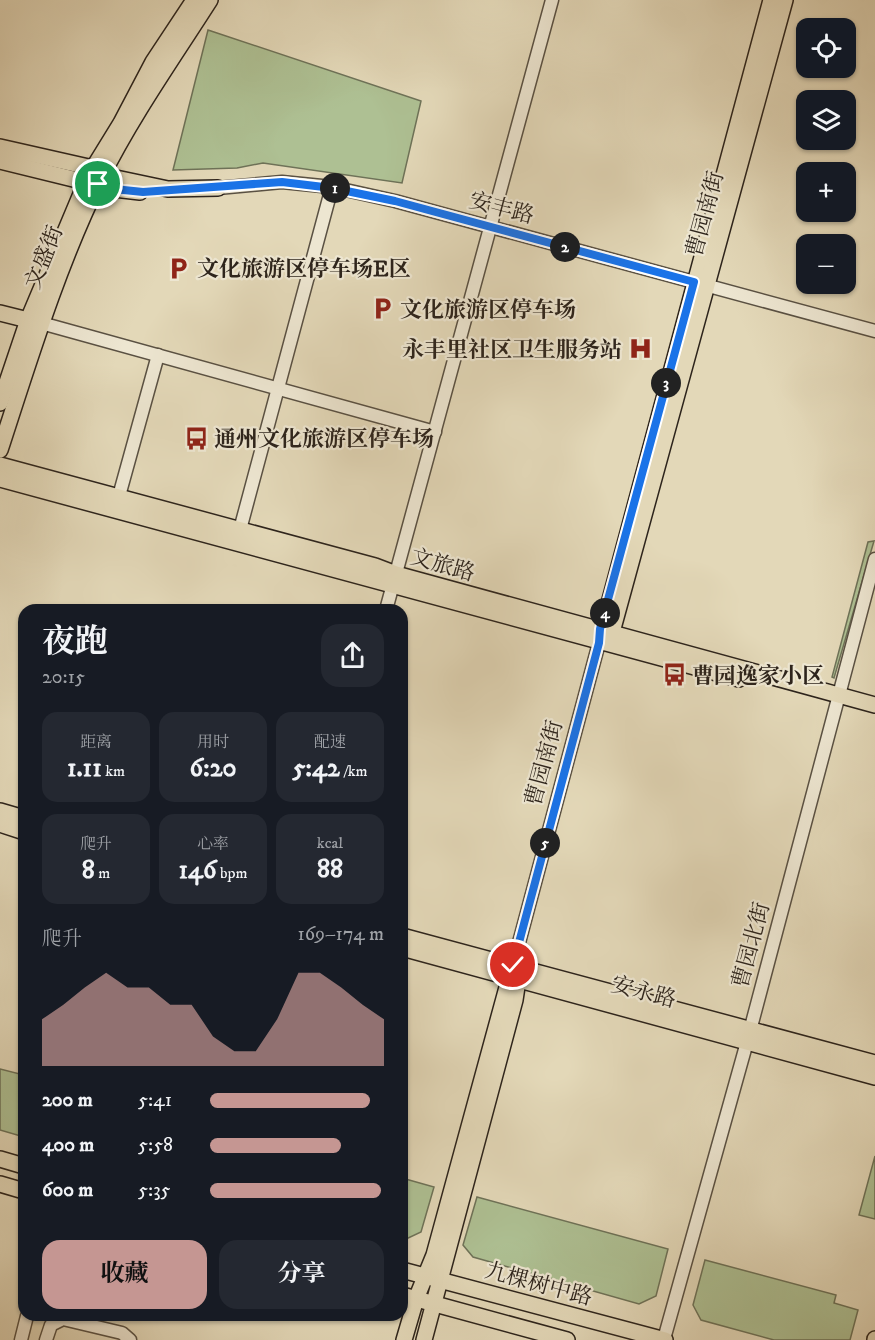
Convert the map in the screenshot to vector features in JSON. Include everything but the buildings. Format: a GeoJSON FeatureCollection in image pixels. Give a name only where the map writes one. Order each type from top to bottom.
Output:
{"type":"FeatureCollection","features":[{"type":"Feature","properties":{"kind":"main road","name":"文盛街"},"geometry":{"type":"LineString","coordinates":[[0,403],[95,176],[153,62],[194,0]]}},
{"type":"Feature","properties":{"kind":"main road","name":"文盛街"},"geometry":{"type":"LineString","coordinates":[[95,176],[210,0]]}},
{"type":"Feature","properties":{"kind":"main road","name":"曹园南街"},"geometry":{"type":"LineString","coordinates":[[701,284],[771,0]]}},
{"type":"Feature","properties":{"kind":"main road","name":"曹园南街"},"geometry":{"type":"LineString","coordinates":[[604,635],[701,284],[785,0]]}},
{"type":"Feature","properties":{"kind":"main road","name":"安丰路"},"geometry":{"type":"LineString","coordinates":[[0,147],[95,176],[114,189],[143,192],[218,188]]}},
{"type":"Feature","properties":{"kind":"main road","name":"安丰路"},"geometry":{"type":"LineString","coordinates":[[0,161],[95,176]]}},
{"type":"Feature","properties":{"kind":"main road"},"geometry":{"type":"LineString","coordinates":[[0,313],[34,321]]}},
{"type":"Feature","properties":{"kind":"main road","name":"文盛街"},"geometry":{"type":"LineString","coordinates":[[0,450],[34,321]]}},
{"type":"Feature","properties":{"kind":"main road","name":"文旅路"},"geometry":{"type":"LineString","coordinates":[[0,465],[119,496],[238,537]]}},
{"type":"Feature","properties":{"kind":"main road","name":"文旅路"},"geometry":{"type":"LineString","coordinates":[[0,479],[238,537],[604,635],[836,699],[875,714]]}},
{"type":"Feature","properties":{"kind":"main road","name":"文旅路"},"geometry":{"type":"LineString","coordinates":[[836,699],[875,705]]}},
{"type":"Feature","properties":{"kind":"main road"},"geometry":{"type":"LineString","coordinates":[[0,811],[18,816]]}},
{"type":"Feature","properties":{"kind":"main road"},"geometry":{"type":"LineString","coordinates":[[0,824],[18,830]]}},
{"type":"Feature","properties":{"kind":"main road","name":"安永路"},"geometry":{"type":"LineString","coordinates":[[408,938],[513,974]]}},
{"type":"Feature","properties":{"kind":"main road","name":"安永路"},"geometry":{"type":"LineString","coordinates":[[408,949],[748,1035],[875,1063]]}},
{"type":"Feature","properties":{"kind":"main road","name":"曹园南街"},"geometry":{"type":"LineString","coordinates":[[432,1278],[434,1255],[513,974]]}},
{"type":"Feature","properties":{"kind":"main road","name":"安永路"},"geometry":{"type":"LineString","coordinates":[[748,1035],[875,1077]]}},
{"type":"Feature","properties":{"kind":"main road"},"geometry":{"type":"LineString","coordinates":[[0,1159],[18,1164]]}},
{"type":"Feature","properties":{"kind":"main road"},"geometry":{"type":"LineString","coordinates":[[0,1184],[18,1189]]}},
{"type":"Feature","properties":{"kind":"main road","name":"九棵树中路"},"geometry":{"type":"LineString","coordinates":[[408,1272],[664,1340]]}},
{"type":"Feature","properties":{"kind":"main road"},"geometry":{"type":"LineString","coordinates":[[409,1297],[432,1278]]}},
{"type":"Feature","properties":{"kind":"main road"},"geometry":{"type":"LineString","coordinates":[[424,1340],[433,1304],[432,1278]]}},
{"type":"Feature","properties":{"kind":"main road"},"geometry":{"type":"LineString","coordinates":[[409,1297],[567,1340]]}},
{"type":"Feature","properties":{"kind":"main road"},"geometry":{"type":"LineString","coordinates":[[404,1340],[406,1321]]}},
{"type":"Feature","properties":{"kind":"street"},"geometry":{"type":"LineString","coordinates":[[388,604],[552,0]]}},
{"type":"Feature","properties":{"kind":"street","name":"安丰路"},"geometry":{"type":"LineString","coordinates":[[218,188],[282,182],[332,188],[395,201],[875,332]]}},
{"type":"Feature","properties":{"kind":"street"},"geometry":{"type":"LineString","coordinates":[[238,537],[332,188]]}},
{"type":"Feature","properties":{"kind":"street"},"geometry":{"type":"LineString","coordinates":[[34,321],[435,432]]}},
{"type":"Feature","properties":{"kind":"street"},"geometry":{"type":"LineString","coordinates":[[119,496],[158,355]]}},
{"type":"Feature","properties":{"kind":"street","name":"曹园北街"},"geometry":{"type":"LineString","coordinates":[[664,1340],[875,560]]}},
{"type":"Feature","properties":{"kind":"street","name":"曹园南街"},"geometry":{"type":"LineString","coordinates":[[513,974],[604,635]]}},
{"type":"Feature","properties":{"kind":"street"},"geometry":{"type":"LineString","coordinates":[[21,1340],[26,1321]]}},
{"type":"Feature","properties":{"kind":"street"},"geometry":{"type":"LineString","coordinates":[[46,1340],[51,1325],[59,1321]]}},
{"type":"Feature","properties":{"kind":"street"},"geometry":{"type":"LineString","coordinates":[[71,1321],[122,1333],[130,1340]]}},
{"type":"Feature","properties":{"kind":"green space"},"geometry":{"type":"Polygon","coordinates":[[[208,30],[421,101],[402,183],[263,163],[237,168],[173,170],[208,30]]]}},
{"type":"Feature","properties":{"kind":"green space"},"geometry":{"type":"Polygon","coordinates":[[[874,541],[834,678],[832,677],[868,542],[874,541]]]}},
{"type":"Feature","properties":{"kind":"green space"},"geometry":{"type":"Polygon","coordinates":[[[0,1069],[18,1074],[18,1135],[0,1130],[0,1069]]]}},
{"type":"Feature","properties":{"kind":"green space"},"geometry":{"type":"Polygon","coordinates":[[[875,1156],[875,1219],[859,1215],[875,1156]]]}},
{"type":"Feature","properties":{"kind":"green space"},"geometry":{"type":"Polygon","coordinates":[[[408,1180],[434,1187],[421,1232],[408,1238],[408,1180]]]}},
{"type":"Feature","properties":{"kind":"green space"},"geometry":{"type":"Polygon","coordinates":[[[477,1197],[668,1249],[656,1296],[639,1304],[473,1257],[463,1245],[477,1197]]]}},
{"type":"Feature","properties":{"kind":"green space"},"geometry":{"type":"Polygon","coordinates":[[[705,1260],[836,1295],[834,1303],[858,1310],[850,1340],[774,1340],[701,1320],[693,1305],[705,1260]]]}},
{"type":"Feature","properties":{"kind":"place","name":"文化旅游区停车场E区"},"geometry":{"type":"Point","coordinates":[179,268]}},
{"type":"Feature","properties":{"kind":"place","name":"文化旅游区停车场"},"geometry":{"type":"Point","coordinates":[382,309]}},
{"type":"Feature","properties":{"kind":"place","name":"永丰里社区卫生服务站"},"geometry":{"type":"Point","coordinates":[640,349]}},
{"type":"Feature","properties":{"kind":"place","name":"通州文化旅游区停车场"},"geometry":{"type":"Point","coordinates":[196,438]}},
{"type":"Feature","properties":{"kind":"place","name":"曹园逸家小区"},"geometry":{"type":"Point","coordinates":[674,675]}},
{"type":"Feature","properties":{"kind":"route"},"geometry":{"type":"LineString","coordinates":[[98,184],[114,189],[143,192],[282,182],[332,188],[395,201],[694,282],[600,629],[599,643],[513,965]]}}]}
